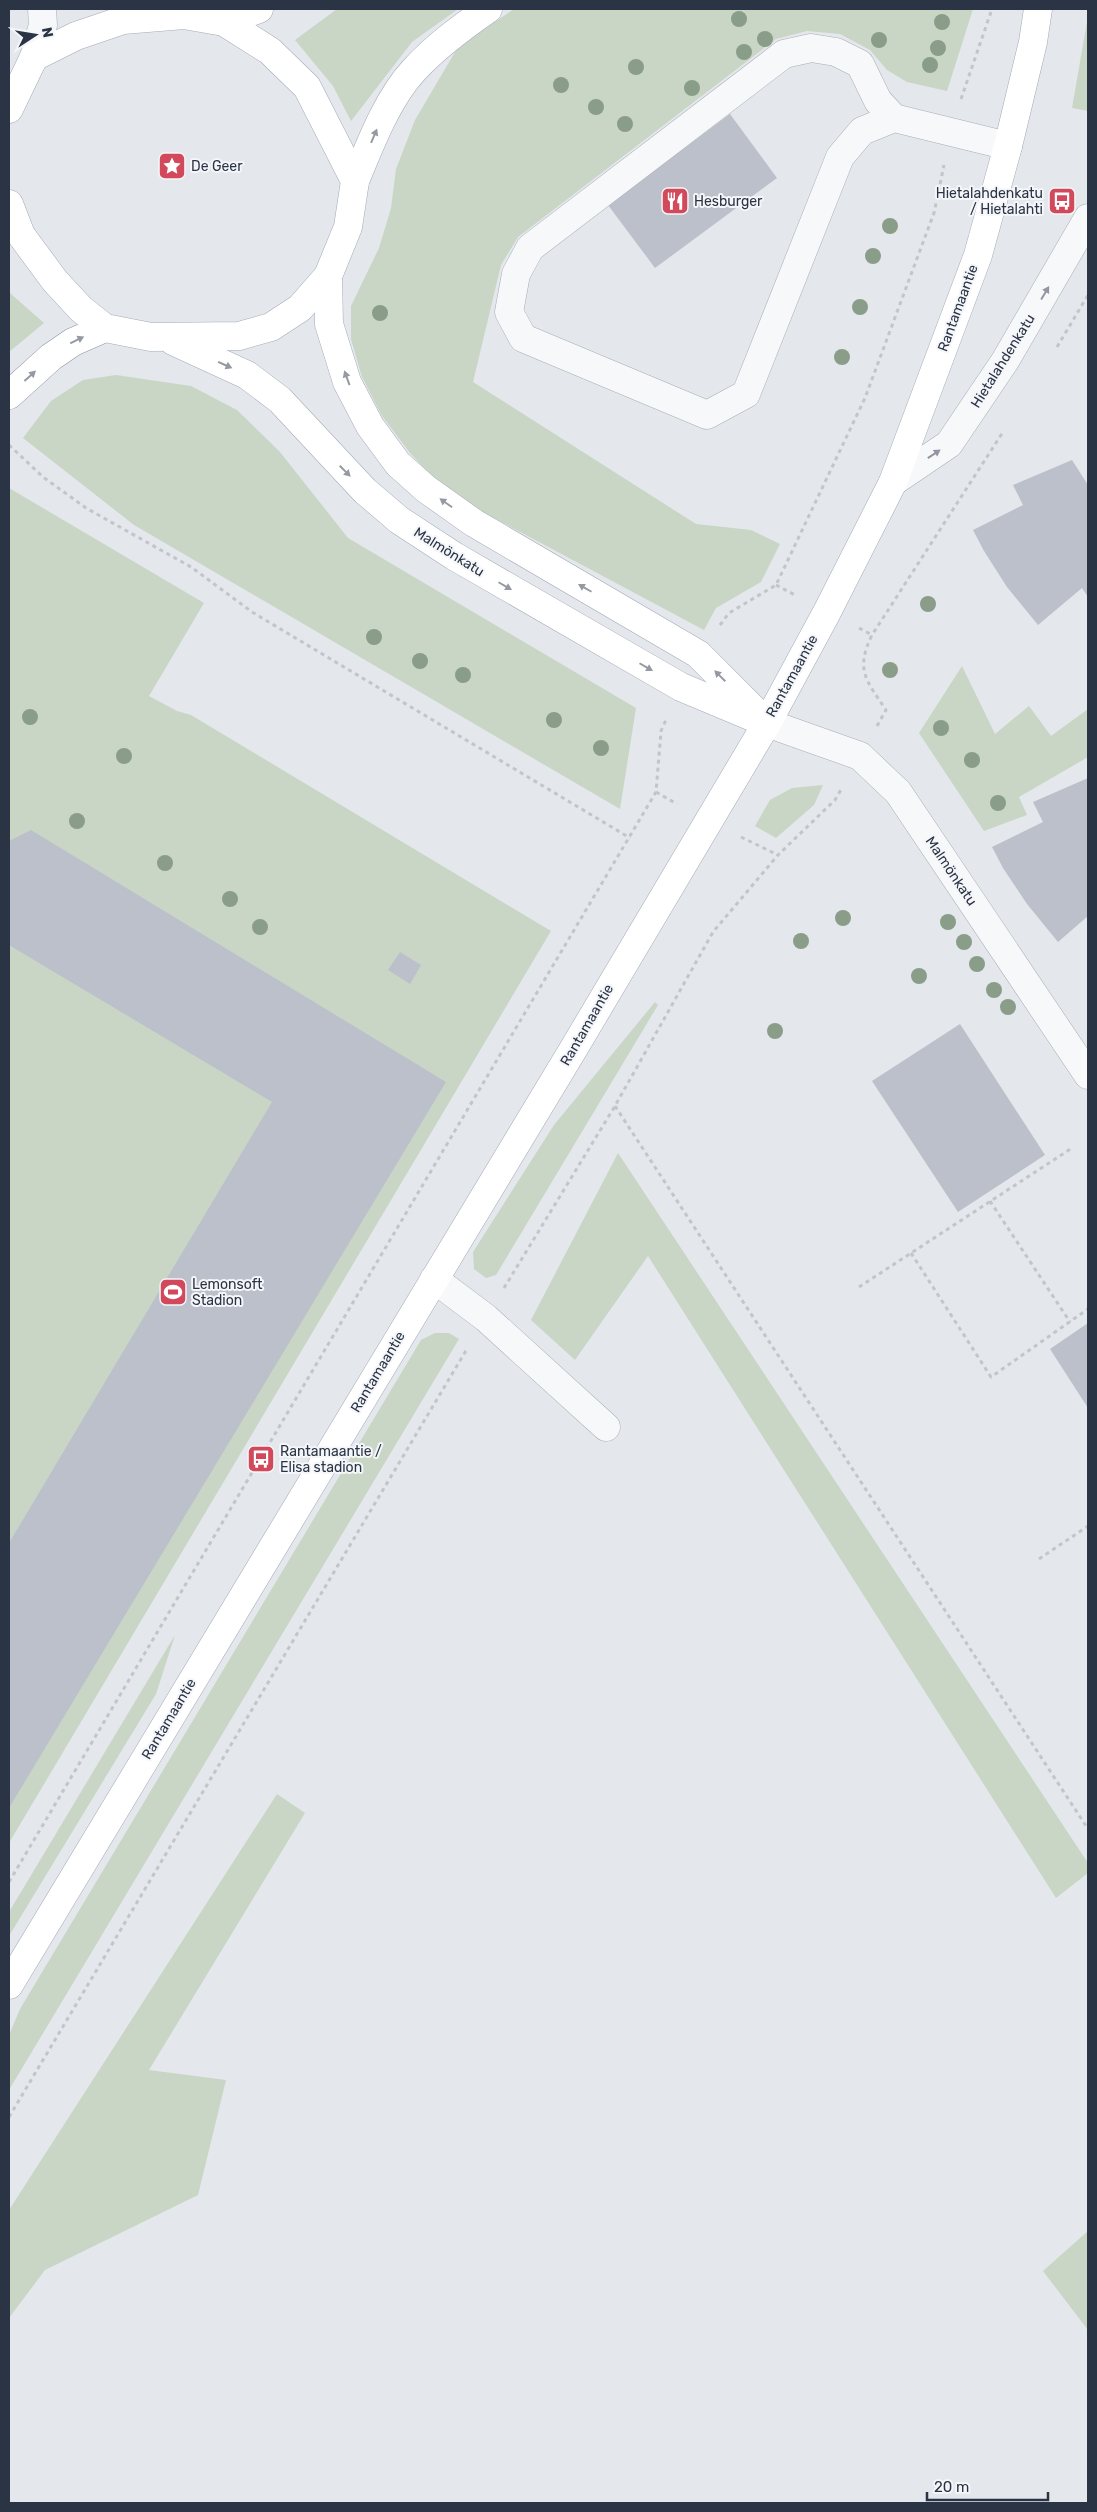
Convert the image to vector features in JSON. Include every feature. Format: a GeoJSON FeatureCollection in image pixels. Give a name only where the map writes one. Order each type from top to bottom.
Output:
{"type":"FeatureCollection","features":[{"type":"Feature","properties":{"kind":"main road"},"geometry":{"type":"LineString","coordinates":[[224,22],[259,9]]}},
{"type":"Feature","properties":{"kind":"main road"},"geometry":{"type":"LineString","coordinates":[[9,204],[21,235],[55,281],[81,309],[105,328],[164,337],[239,336],[271,327],[300,308],[328,276],[348,227],[354,181],[381,120],[413,71],[450,36],[488,9]]}},
{"type":"Feature","properties":{"kind":"main road","name":"Rantamaantie"},"geometry":{"type":"LineString","coordinates":[[9,1985],[767,723],[827,612],[893,482],[978,255],[1008,146],[1033,42],[1038,9]]}},
{"type":"Feature","properties":{"kind":"main road"},"geometry":{"type":"LineString","coordinates":[[9,109],[34,57],[76,36],[123,20],[180,12],[224,22],[270,51],[307,87],[354,181]]}},
{"type":"Feature","properties":{"kind":"main road","name":"Malmönkatu"},"geometry":{"type":"LineString","coordinates":[[328,276],[329,324],[347,382],[370,426],[398,464],[426,489],[474,523],[698,654],[767,723]]}},
{"type":"Feature","properties":{"kind":"main road"},"geometry":{"type":"LineString","coordinates":[[9,395],[51,357],[73,342],[105,328]]}},
{"type":"Feature","properties":{"kind":"main road","name":"Malmönkatu"},"geometry":{"type":"LineString","coordinates":[[164,337],[247,375],[280,400],[312,433],[337,463],[399,520],[454,556],[681,687],[767,723]]}},
{"type":"Feature","properties":{"kind":"street"},"geometry":{"type":"LineString","coordinates":[[34,57],[43,25],[42,9]]}},
{"type":"Feature","properties":{"kind":"street"},"geometry":{"type":"LineString","coordinates":[[894,118],[862,131],[840,157],[746,394],[707,414],[523,338],[509,312],[516,274],[530,248],[784,54],[811,48],[836,52],[860,64],[878,101],[894,118],[1008,146]]}},
{"type":"Feature","properties":{"kind":"street","name":"Hietalahdenkatu"},"geometry":{"type":"LineString","coordinates":[[893,482],[949,444],[1005,361],[1088,218]]}},
{"type":"Feature","properties":{"kind":"street","name":"Malmönkatu"},"geometry":{"type":"LineString","coordinates":[[767,723],[860,756],[898,792],[1088,1075]]}},
{"type":"Feature","properties":{"kind":"street"},"geometry":{"type":"LineString","coordinates":[[434,1279],[486,1318],[606,1426]]}},
{"type":"Feature","properties":{"kind":"path"},"geometry":{"type":"LineString","coordinates":[[698,654],[729,612],[776,585],[865,398],[934,213],[950,132],[992,9]]}},
{"type":"Feature","properties":{"kind":"path"},"geometry":{"type":"LineString","coordinates":[[1052,354],[1088,295]]}},
{"type":"Feature","properties":{"kind":"path"},"geometry":{"type":"LineString","coordinates":[[9,2117],[486,1318],[616,1106],[713,932],[778,855],[835,800],[886,710],[866,680],[863,653],[872,635],[1005,428]]}},
{"type":"Feature","properties":{"kind":"path"},"geometry":{"type":"LineString","coordinates":[[9,445],[43,477],[86,508],[191,567],[252,612],[630,838]]}},
{"type":"Feature","properties":{"kind":"path"},"geometry":{"type":"LineString","coordinates":[[9,1882],[656,792],[661,731],[681,687]]}},
{"type":"Feature","properties":{"kind":"path"},"geometry":{"type":"LineString","coordinates":[[616,1106],[1088,1829]]}},
{"type":"Feature","properties":{"kind":"path"},"geometry":{"type":"LineString","coordinates":[[859,1287],[1072,1148]]}},
{"type":"Feature","properties":{"kind":"path"},"geometry":{"type":"LineString","coordinates":[[990,1201],[1070,1322]]}},
{"type":"Feature","properties":{"kind":"path"},"geometry":{"type":"LineString","coordinates":[[911,1253],[991,1377],[1088,1309]]}},
{"type":"Feature","properties":{"kind":"path"},"geometry":{"type":"LineString","coordinates":[[1039,1560],[1088,1526]]}},
{"type":"Feature","properties":{"kind":"green space"},"geometry":{"type":"Polygon","coordinates":[[[337,9],[458,9],[412,42],[351,121],[333,86],[295,40],[337,9]]]}},
{"type":"Feature","properties":{"kind":"green space"},"geometry":{"type":"Polygon","coordinates":[[[514,9],[973,9],[947,91],[907,82],[887,70],[870,50],[840,34],[807,31],[776,39],[518,237],[501,265],[473,382],[696,524],[751,530],[780,544],[761,582],[716,608],[704,630],[481,511],[434,479],[410,453],[382,416],[362,377],[351,339],[351,306],[379,248],[391,208],[396,169],[415,120],[458,47],[514,9]]]}},
{"type":"Feature","properties":{"kind":"green space"},"geometry":{"type":"Polygon","coordinates":[[[1088,16],[1088,111],[1072,108],[1088,16]]]}},
{"type":"Feature","properties":{"kind":"green space"},"geometry":{"type":"Polygon","coordinates":[[[9,290],[11,294],[44,323],[9,352],[9,290]]]}},
{"type":"Feature","properties":{"kind":"green space"},"geometry":{"type":"Polygon","coordinates":[[[116,375],[191,386],[237,410],[280,452],[348,538],[636,708],[620,809],[134,525],[23,438],[51,401],[83,380],[116,375]]]}},
{"type":"Feature","properties":{"kind":"green space","name":"Lemonsoft Stadion"},"geometry":{"type":"Polygon","coordinates":[[[9,488],[204,603],[149,696],[177,711],[191,715],[551,931],[9,1843],[9,488]]]}},
{"type":"Feature","properties":{"kind":"green space"},"geometry":{"type":"Polygon","coordinates":[[[962,666],[995,734],[1029,706],[1051,736],[1088,709],[1088,757],[1019,797],[1027,815],[984,831],[919,733],[962,666]]]}},
{"type":"Feature","properties":{"kind":"green space"},"geometry":{"type":"Polygon","coordinates":[[[823,785],[814,805],[776,838],[755,826],[770,800],[792,788],[823,785]]]}},
{"type":"Feature","properties":{"kind":"green space"},"geometry":{"type":"Polygon","coordinates":[[[655,1002],[658,1005],[496,1275],[486,1278],[474,1269],[473,1252],[554,1125],[655,1002]]]}},
{"type":"Feature","properties":{"kind":"green space"},"geometry":{"type":"Polygon","coordinates":[[[618,1153],[1088,1863],[1088,1873],[1056,1898],[648,1256],[575,1360],[531,1320],[618,1153]]]}},
{"type":"Feature","properties":{"kind":"green space"},"geometry":{"type":"Polygon","coordinates":[[[435,1333],[449,1333],[459,1339],[9,2090],[9,2035],[20,2009],[421,1340],[435,1333]]]}},
{"type":"Feature","properties":{"kind":"green space"},"geometry":{"type":"Polygon","coordinates":[[[175,1635],[156,1694],[9,1936],[9,1912],[175,1635]]]}},
{"type":"Feature","properties":{"kind":"green space"},"geometry":{"type":"Polygon","coordinates":[[[277,1794],[305,1813],[149,2070],[226,2080],[198,2195],[45,2270],[9,2318],[9,2210],[277,1794]]]}},
{"type":"Feature","properties":{"kind":"green space"},"geometry":{"type":"Polygon","coordinates":[[[1088,2231],[1088,2330],[1043,2271],[1088,2231]]]}},
{"type":"Feature","properties":{"kind":"building"},"geometry":{"type":"Polygon","coordinates":[[[730,114],[777,178],[655,268],[608,205],[730,114]]]}},
{"type":"Feature","properties":{"kind":"building"},"geometry":{"type":"Polygon","coordinates":[[[1072,460],[1088,485],[1088,597],[1082,588],[1038,625],[1007,587],[973,530],[1023,505],[1013,485],[1072,460]]]}},
{"type":"Feature","properties":{"kind":"building"},"geometry":{"type":"Polygon","coordinates":[[[1088,778],[1088,916],[1058,942],[1027,904],[1003,868],[992,847],[1043,822],[1033,802],[1088,778]]]}},
{"type":"Feature","properties":{"kind":"building"},"geometry":{"type":"Polygon","coordinates":[[[31,830],[446,1082],[9,1808],[9,1543],[272,1102],[9,945],[9,841],[31,830]]]}},
{"type":"Feature","properties":{"kind":"building"},"geometry":{"type":"Polygon","coordinates":[[[400,952],[421,965],[410,984],[388,970],[400,952]]]}},
{"type":"Feature","properties":{"kind":"building"},"geometry":{"type":"Polygon","coordinates":[[[960,1024],[1045,1155],[958,1212],[872,1081],[960,1024]]]}},
{"type":"Feature","properties":{"kind":"building"},"geometry":{"type":"Polygon","coordinates":[[[1088,1323],[1088,1408],[1050,1349],[1088,1323]]]}},
{"type":"Feature","properties":{"kind":"place","name":"De Geer"},"geometry":{"type":"Point","coordinates":[172,166]}},
{"type":"Feature","properties":{"kind":"place","name":"Hesburger"},"geometry":{"type":"Point","coordinates":[675,201]}},
{"type":"Feature","properties":{"kind":"place","name":"Hietalahdenkatu / Hietalahti"},"geometry":{"type":"Point","coordinates":[1062,201]}},
{"type":"Feature","properties":{"kind":"place","name":"Lemonsoft Stadion"},"geometry":{"type":"Point","coordinates":[173,1292]}},
{"type":"Feature","properties":{"kind":"place","name":"Rantamaantie / Elisa stadion"},"geometry":{"type":"Point","coordinates":[261,1459]}}]}
